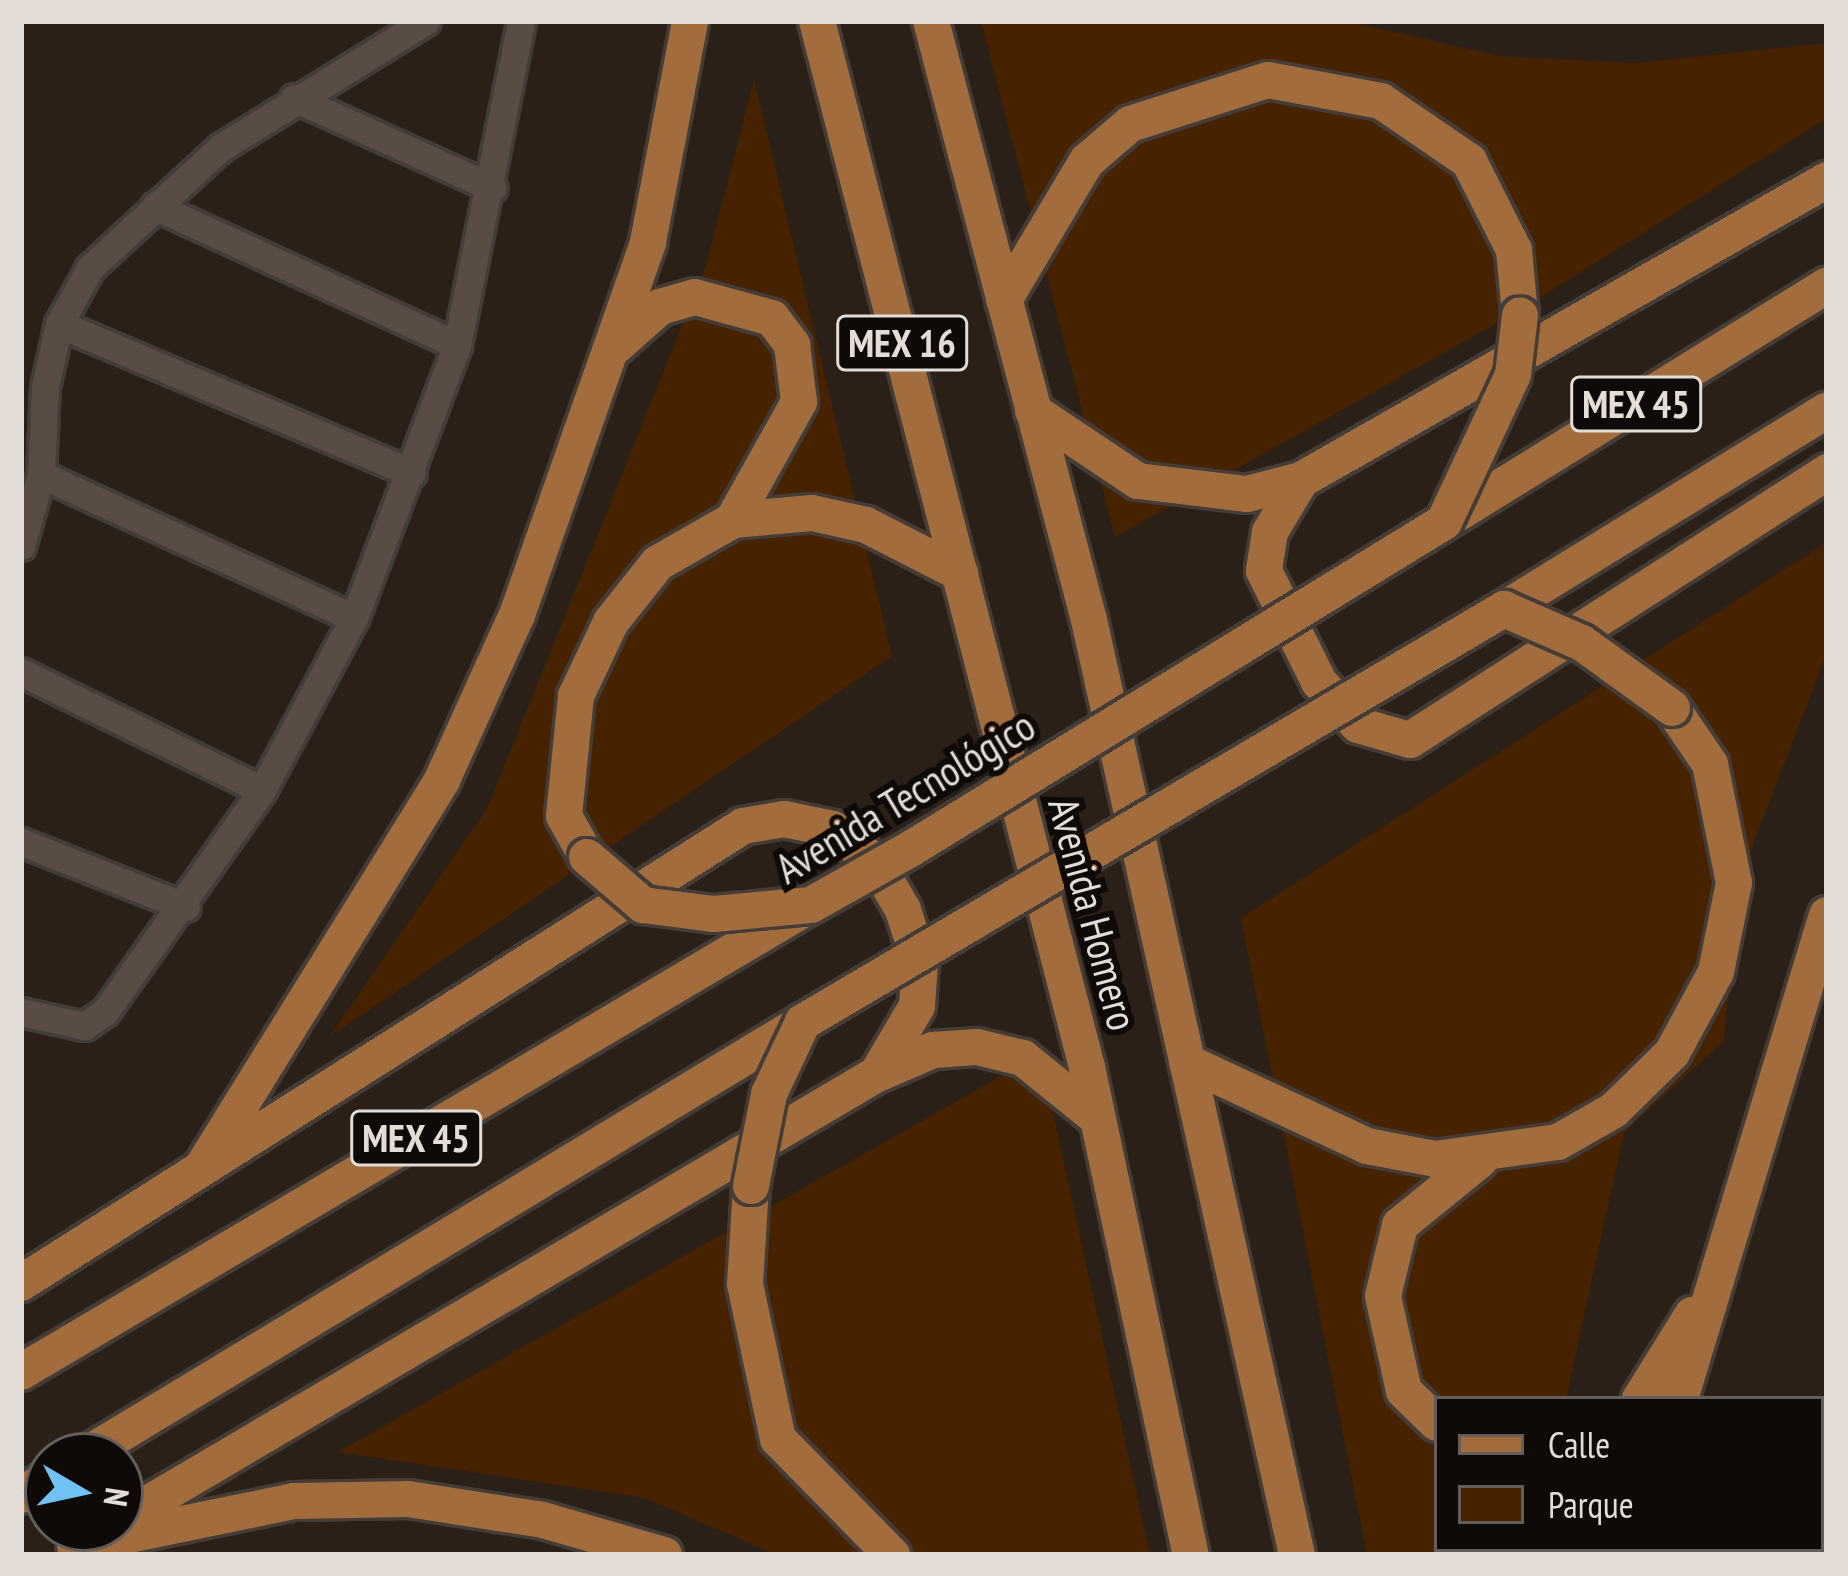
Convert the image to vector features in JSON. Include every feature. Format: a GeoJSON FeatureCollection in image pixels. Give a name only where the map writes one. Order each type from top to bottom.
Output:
{"type":"FeatureCollection","features":[{"type":"Feature","properties":{"kind":"main road"},"geometry":{"type":"LineString","coordinates":[[195,1178],[442,780],[517,615],[613,350],[669,160],[690,21]]}},
{"type":"Feature","properties":{"kind":"main road","name":"Avenida Homero"},"geometry":{"type":"LineString","coordinates":[[817,21],[1087,1067],[1181,1549]]}},
{"type":"Feature","properties":{"kind":"main road","name":"Avenida Homero"},"geometry":{"type":"LineString","coordinates":[[931,21],[1033,412],[1177,1009],[1297,1555]]}},
{"type":"Feature","properties":{"kind":"main road"},"geometry":{"type":"LineString","coordinates":[[1004,300],[1087,161],[1130,124],[1268,80],[1381,101],[1469,161],[1514,250],[1520,315],[1513,375],[1444,523]]}},
{"type":"Feature","properties":{"kind":"main road"},"geometry":{"type":"LineString","coordinates":[[1033,412],[1138,482],[1246,494],[1301,480],[1827,180]]}},
{"type":"Feature","properties":{"kind":"main road","name":"Avenida Tecnológico"},"geometry":{"type":"LineString","coordinates":[[21,1372],[812,905],[1827,285]]}},
{"type":"Feature","properties":{"kind":"main road"},"geometry":{"type":"LineString","coordinates":[[613,350],[660,307],[695,297],[733,298],[782,332],[801,371],[799,402],[733,520]]}},
{"type":"Feature","properties":{"kind":"main road","name":"MEX 45"},"geometry":{"type":"LineString","coordinates":[[124,1432],[803,1022],[1504,609],[1827,410]]}},
{"type":"Feature","properties":{"kind":"main road"},"geometry":{"type":"LineString","coordinates":[[1301,480],[1270,532],[1264,571],[1277,615],[1358,725],[1410,740],[1827,472]]}},
{"type":"Feature","properties":{"kind":"main road"},"geometry":{"type":"LineString","coordinates":[[812,905],[677,914],[616,890],[587,857],[565,816],[576,696],[611,622],[658,563],[733,520],[812,513],[866,525],[960,573]]}},
{"type":"Feature","properties":{"kind":"main road"},"geometry":{"type":"LineString","coordinates":[[1187,1061],[1367,1146],[1480,1160],[1558,1142],[1614,1109],[1672,1053],[1716,972],[1734,883],[1730,823],[1672,707],[1582,643],[1504,609]]}},
{"type":"Feature","properties":{"kind":"main road"},"geometry":{"type":"LineString","coordinates":[[21,1283],[195,1178],[743,826],[784,819],[833,830],[876,863],[903,910],[920,963],[917,1006],[877,1074]]}},
{"type":"Feature","properties":{"kind":"main road"},"geometry":{"type":"LineString","coordinates":[[1681,1396],[1827,915]]}},
{"type":"Feature","properties":{"kind":"main road"},"geometry":{"type":"LineString","coordinates":[[803,1022],[769,1094],[751,1186],[745,1284],[778,1439],[892,1555]]}},
{"type":"Feature","properties":{"kind":"main road"},"geometry":{"type":"LineString","coordinates":[[144,1506],[877,1074],[933,1050],[977,1047],[1023,1058],[1097,1118]]}},
{"type":"Feature","properties":{"kind":"main road"},"geometry":{"type":"LineString","coordinates":[[1434,1420],[1404,1391],[1383,1295],[1400,1225],[1480,1160]]}},
{"type":"Feature","properties":{"kind":"main road"},"geometry":{"type":"LineString","coordinates":[[1642,1396],[1740,1203]]}},
{"type":"Feature","properties":{"kind":"main road"},"geometry":{"type":"LineString","coordinates":[[144,1531],[294,1501],[408,1499],[544,1520],[664,1555]]}},
{"type":"Feature","properties":{"kind":"lane"},"geometry":{"type":"LineString","coordinates":[[21,546],[41,475],[59,324],[90,268],[155,206],[294,98],[426,21]]}},
{"type":"Feature","properties":{"kind":"lane"},"geometry":{"type":"LineString","coordinates":[[21,1012],[84,1026],[186,908],[262,790],[355,618],[457,345],[494,188],[521,21]]}},
{"type":"Feature","properties":{"kind":"lane"},"geometry":{"type":"LineString","coordinates":[[294,98],[494,188]]}},
{"type":"Feature","properties":{"kind":"lane"},"geometry":{"type":"LineString","coordinates":[[155,206],[457,345]]}},
{"type":"Feature","properties":{"kind":"lane"},"geometry":{"type":"LineString","coordinates":[[59,324],[412,473]]}},
{"type":"Feature","properties":{"kind":"lane"},"geometry":{"type":"LineString","coordinates":[[41,475],[355,618]]}},
{"type":"Feature","properties":{"kind":"lane"},"geometry":{"type":"LineString","coordinates":[[21,672],[262,790]]}},
{"type":"Feature","properties":{"kind":"lane"},"geometry":{"type":"LineString","coordinates":[[21,842],[186,908]]}},
{"type":"Feature","properties":{"kind":"green space"},"geometry":{"type":"Polygon","coordinates":[[[981,21],[1347,21],[1499,56],[1635,63],[1827,43],[1827,118],[1515,313],[1115,537],[981,21]]]}},
{"type":"Feature","properties":{"kind":"green space"},"geometry":{"type":"Polygon","coordinates":[[[754,79],[892,656],[329,1037],[487,809],[706,266],[754,79]]]}},
{"type":"Feature","properties":{"kind":"green space"},"geometry":{"type":"Polygon","coordinates":[[[1827,542],[1827,653],[1739,880],[1724,1041],[1624,1132],[1567,1396],[1434,1396],[1434,1552],[1533,1555],[1367,1555],[1241,918],[1827,542]]]}},
{"type":"Feature","properties":{"kind":"green space"},"geometry":{"type":"Polygon","coordinates":[[[1040,1054],[1150,1555],[777,1555],[644,1498],[338,1452],[1040,1054]]]}}]}
